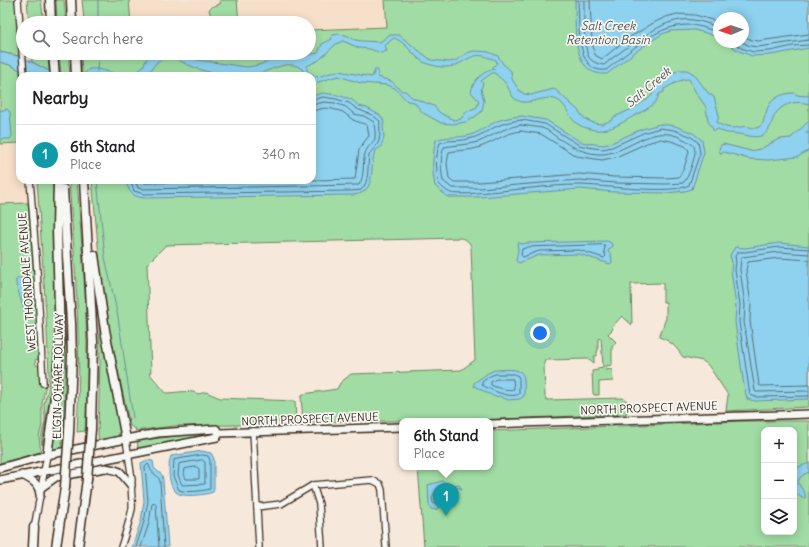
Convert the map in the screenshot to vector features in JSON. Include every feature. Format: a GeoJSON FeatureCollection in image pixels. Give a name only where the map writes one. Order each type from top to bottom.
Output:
{"type":"FeatureCollection","features":[{"type":"Feature","properties":{"kind":"highway"},"geometry":{"type":"LineString","coordinates":[[50,0],[51,16]]}},
{"type":"Feature","properties":{"kind":"highway"},"geometry":{"type":"LineString","coordinates":[[71,0],[72,16]]}},
{"type":"Feature","properties":{"kind":"highway"},"geometry":{"type":"LineString","coordinates":[[54,60],[55,72]]}},
{"type":"Feature","properties":{"kind":"highway"},"geometry":{"type":"LineString","coordinates":[[75,60],[76,72]]}},
{"type":"Feature","properties":{"kind":"highway"},"geometry":{"type":"LineString","coordinates":[[47,455],[55,397],[60,343],[57,230],[58,184]]}},
{"type":"Feature","properties":{"kind":"highway","name":"ELGIN-O'HARE TOLLWAY"},"geometry":{"type":"LineString","coordinates":[[56,547],[65,487],[69,432],[72,343],[69,273],[62,184]]}},
{"type":"Feature","properties":{"kind":"highway"},"geometry":{"type":"LineString","coordinates":[[78,547],[87,479],[91,429],[94,342],[84,184]]}},
{"type":"Feature","properties":{"kind":"highway"},"geometry":{"type":"LineString","coordinates":[[86,200],[105,330],[126,438]]}},
{"type":"Feature","properties":{"kind":"highway"},"geometry":{"type":"LineString","coordinates":[[32,547],[34,527]]}},
{"type":"Feature","properties":{"kind":"main road","name":"NORTH PROSPECT AVENUE"},"geometry":{"type":"LineString","coordinates":[[493,424],[809,414]]}},
{"type":"Feature","properties":{"kind":"main road","name":"NORTH PROSPECT AVENUE"},"geometry":{"type":"LineString","coordinates":[[0,480],[217,437],[219,433],[399,427]]}},
{"type":"Feature","properties":{"kind":"main road","name":"NORTH PROSPECT AVENUE"},"geometry":{"type":"LineString","coordinates":[[0,468],[47,455],[126,438],[193,430],[216,429],[219,433]]}},
{"type":"Feature","properties":{"kind":"main road"},"geometry":{"type":"LineString","coordinates":[[42,487],[56,477],[105,468],[120,472],[131,485]]}},
{"type":"Feature","properties":{"kind":"main road"},"geometry":{"type":"LineString","coordinates":[[22,475],[34,481],[40,489],[40,496]]}},
{"type":"Feature","properties":{"kind":"street"},"geometry":{"type":"LineString","coordinates":[[18,0],[19,16]]}},
{"type":"Feature","properties":{"kind":"street"},"geometry":{"type":"LineString","coordinates":[[23,60],[24,72]]}},
{"type":"Feature","properties":{"kind":"street","name":"WEST THORNDALE AVENUE"},"geometry":{"type":"LineString","coordinates":[[30,184],[38,285],[43,382]]}},
{"type":"Feature","properties":{"kind":"street"},"geometry":{"type":"LineString","coordinates":[[253,431],[259,547]]}},
{"type":"Feature","properties":{"kind":"street"},"geometry":{"type":"LineString","coordinates":[[121,547],[132,510],[132,480],[126,438]]}},
{"type":"Feature","properties":{"kind":"street"},"geometry":{"type":"LineString","coordinates":[[34,527],[47,455]]}},
{"type":"Feature","properties":{"kind":"street"},"geometry":{"type":"LineString","coordinates":[[257,507],[281,504],[313,485],[372,480],[380,484],[382,490],[386,547]]}},
{"type":"Feature","properties":{"kind":"street"},"geometry":{"type":"LineString","coordinates":[[313,485],[319,504],[322,547]]}},
{"type":"Feature","properties":{"kind":"shaded area"},"geometry":{"type":"Polygon","coordinates":[[[129,0],[385,0],[387,27],[316,30],[316,16],[130,16],[129,0]]]}},
{"type":"Feature","properties":{"kind":"shaded area"},"geometry":{"type":"Polygon","coordinates":[[[16,143],[16,184],[26,184],[28,203],[0,204],[0,144],[16,143]]]}},
{"type":"Feature","properties":{"kind":"green space"},"geometry":{"type":"Polygon","coordinates":[[[0,0],[15,0],[16,55],[0,52],[0,0]]]}},
{"type":"Feature","properties":{"kind":"green space"},"geometry":{"type":"Polygon","coordinates":[[[27,0],[41,0],[43,16],[28,16],[27,0]]]}},
{"type":"Feature","properties":{"kind":"green space"},"geometry":{"type":"Polygon","coordinates":[[[56,0],[64,0],[65,16],[57,16],[56,0]]]}},
{"type":"Feature","properties":{"kind":"green space"},"geometry":{"type":"Polygon","coordinates":[[[82,0],[129,0],[130,16],[84,16],[82,0]]]}},
{"type":"Feature","properties":{"kind":"green space"},"geometry":{"type":"Polygon","coordinates":[[[220,0],[237,0],[238,16],[211,16],[209,10],[211,7],[220,4],[220,0]]]}},
{"type":"Feature","properties":{"kind":"green space"},"geometry":{"type":"Polygon","coordinates":[[[385,0],[809,0],[809,407],[726,411],[728,395],[708,365],[703,361],[683,357],[667,340],[659,337],[666,318],[666,302],[663,302],[663,283],[631,284],[632,325],[622,316],[608,334],[616,342],[612,347],[612,365],[606,366],[606,370],[612,369],[613,381],[599,382],[599,395],[594,395],[593,393],[592,371],[603,367],[601,338],[598,339],[598,351],[597,356],[594,356],[594,363],[589,359],[545,360],[545,397],[547,400],[623,398],[628,402],[628,411],[626,414],[493,419],[493,418],[399,418],[399,421],[304,422],[301,397],[303,394],[337,389],[340,383],[351,374],[461,370],[475,360],[471,246],[469,242],[460,238],[166,245],[147,264],[151,373],[149,373],[166,393],[188,391],[198,394],[206,392],[220,398],[295,401],[296,420],[294,422],[239,425],[173,426],[135,431],[136,429],[130,426],[106,316],[92,184],[316,184],[316,72],[82,72],[81,60],[316,60],[316,30],[387,27],[385,0]]]}},
{"type":"Feature","properties":{"kind":"green space"},"geometry":{"type":"Polygon","coordinates":[[[32,60],[48,60],[49,71],[32,62],[32,60]]]}},
{"type":"Feature","properties":{"kind":"green space"},"geometry":{"type":"Polygon","coordinates":[[[60,60],[69,60],[70,72],[61,72],[60,60]]]}},
{"type":"Feature","properties":{"kind":"green space"},"geometry":{"type":"Polygon","coordinates":[[[0,62],[20,70],[20,72],[16,72],[16,143],[0,144],[0,62]]]}},
{"type":"Feature","properties":{"kind":"green space"},"geometry":{"type":"Polygon","coordinates":[[[37,184],[53,184],[56,345],[53,377],[42,445],[41,438],[45,421],[44,403],[48,390],[49,373],[37,184]]]}},
{"type":"Feature","properties":{"kind":"green space"},"geometry":{"type":"Polygon","coordinates":[[[69,184],[77,184],[87,337],[87,400],[85,431],[77,432],[79,369],[69,184]]]}},
{"type":"Feature","properties":{"kind":"green space"},"geometry":{"type":"Polygon","coordinates":[[[28,203],[37,309],[39,356],[38,359],[35,360],[36,365],[39,366],[40,369],[40,384],[46,384],[42,403],[42,425],[39,437],[41,452],[0,463],[0,204],[28,203]]]}},
{"type":"Feature","properties":{"kind":"green space"},"geometry":{"type":"Polygon","coordinates":[[[62,276],[66,348],[62,443],[64,443],[63,448],[55,450],[52,448],[61,396],[62,380],[62,276]]]}},
{"type":"Feature","properties":{"kind":"green space"},"geometry":{"type":"Polygon","coordinates":[[[99,324],[101,324],[120,430],[118,436],[99,441],[100,362],[99,324]]]}},
{"type":"Feature","properties":{"kind":"green space"},"geometry":{"type":"Polygon","coordinates":[[[744,421],[809,421],[809,547],[424,547],[418,470],[493,470],[493,431],[744,421]]]}},
{"type":"Feature","properties":{"kind":"green space"},"geometry":{"type":"Polygon","coordinates":[[[214,432],[214,435],[138,448],[137,441],[214,432]]]}},
{"type":"Feature","properties":{"kind":"water","name":"Salt Creek Retention Basin"},"geometry":{"type":"Polygon","coordinates":[[[575,0],[809,0],[809,48],[771,55],[752,56],[734,48],[749,48],[749,12],[713,12],[713,36],[694,30],[671,31],[662,34],[635,52],[607,74],[595,73],[587,67],[581,58],[576,35],[575,0]]]}},
{"type":"Feature","properties":{"kind":"water"},"geometry":{"type":"Polygon","coordinates":[[[338,34],[346,35],[355,40],[380,42],[389,35],[399,35],[431,60],[449,62],[455,61],[467,53],[474,51],[489,52],[498,56],[503,64],[511,71],[512,79],[519,90],[524,94],[532,95],[554,89],[577,109],[585,119],[594,123],[602,124],[632,109],[648,99],[660,82],[679,70],[687,70],[694,74],[708,93],[714,97],[719,115],[717,123],[729,128],[755,128],[761,126],[770,104],[776,98],[785,94],[794,93],[809,96],[809,104],[793,103],[783,107],[776,114],[767,132],[760,136],[754,137],[726,133],[718,129],[714,131],[708,121],[706,107],[696,93],[689,79],[686,79],[664,89],[664,92],[659,94],[656,102],[646,110],[612,128],[594,130],[585,128],[577,123],[563,104],[552,98],[529,102],[518,101],[513,97],[505,82],[495,73],[492,73],[481,81],[483,83],[481,89],[484,101],[482,111],[466,122],[453,124],[441,123],[423,113],[414,102],[407,101],[395,88],[387,85],[361,83],[338,76],[316,83],[316,76],[338,71],[372,77],[375,70],[378,70],[378,77],[391,81],[413,98],[434,106],[440,113],[454,120],[461,119],[466,112],[477,107],[479,101],[471,92],[472,88],[479,77],[486,72],[495,69],[492,68],[497,63],[496,60],[478,56],[471,57],[451,67],[435,66],[423,62],[403,43],[394,38],[385,46],[387,51],[381,53],[370,49],[359,48],[343,41],[336,44],[319,60],[307,66],[307,71],[309,72],[303,72],[303,70],[297,66],[285,65],[263,72],[210,72],[188,65],[178,60],[198,60],[247,67],[259,65],[271,60],[316,60],[316,53],[318,53],[322,44],[332,39],[331,37],[338,34]]]}},
{"type":"Feature","properties":{"kind":"water"},"geometry":{"type":"Polygon","coordinates":[[[0,52],[16,56],[16,60],[28,60],[51,72],[32,72],[20,70],[0,62],[0,52]]]}},
{"type":"Feature","properties":{"kind":"water"},"geometry":{"type":"Polygon","coordinates":[[[146,60],[160,60],[149,72],[138,72],[146,60]]]}},
{"type":"Feature","properties":{"kind":"water"},"geometry":{"type":"Polygon","coordinates":[[[89,69],[109,72],[86,72],[89,69]]]}},
{"type":"Feature","properties":{"kind":"water"},"geometry":{"type":"Polygon","coordinates":[[[323,93],[351,99],[359,106],[367,108],[381,116],[384,122],[384,138],[381,147],[376,150],[374,154],[368,186],[365,191],[360,194],[144,198],[133,195],[128,188],[126,184],[316,184],[316,95],[323,93]]]}},
{"type":"Feature","properties":{"kind":"water"},"geometry":{"type":"Polygon","coordinates":[[[7,109],[10,112],[12,136],[10,139],[0,139],[0,111],[7,109]]]}},
{"type":"Feature","properties":{"kind":"water"},"geometry":{"type":"Polygon","coordinates":[[[522,116],[546,120],[581,142],[603,145],[642,129],[660,124],[675,126],[693,133],[702,140],[704,152],[692,189],[685,191],[667,193],[614,192],[580,189],[480,197],[448,197],[435,186],[433,163],[436,140],[470,135],[497,121],[522,116]]]}},
{"type":"Feature","properties":{"kind":"water"},"geometry":{"type":"Polygon","coordinates":[[[809,121],[809,130],[805,133],[809,133],[809,150],[798,157],[768,160],[749,159],[724,152],[721,154],[719,150],[720,146],[723,144],[751,151],[760,149],[779,139],[791,138],[809,121]]]}},
{"type":"Feature","properties":{"kind":"water"},"geometry":{"type":"Polygon","coordinates":[[[608,241],[612,244],[608,252],[611,254],[612,262],[610,264],[579,254],[539,255],[519,263],[516,261],[518,249],[517,243],[608,241]]]}},
{"type":"Feature","properties":{"kind":"water"},"geometry":{"type":"Polygon","coordinates":[[[779,243],[809,246],[809,399],[755,401],[747,399],[743,380],[735,322],[736,306],[730,255],[735,247],[745,248],[779,243]]]}},
{"type":"Feature","properties":{"kind":"water"},"geometry":{"type":"Polygon","coordinates":[[[18,278],[23,278],[25,282],[27,309],[26,317],[16,284],[16,280],[18,278]]]}},
{"type":"Feature","properties":{"kind":"water"},"geometry":{"type":"Polygon","coordinates":[[[495,370],[515,370],[521,372],[524,380],[524,396],[520,399],[508,400],[499,396],[495,397],[474,386],[474,383],[495,370]]]}},
{"type":"Feature","properties":{"kind":"water"},"geometry":{"type":"Polygon","coordinates":[[[202,451],[211,453],[214,459],[213,492],[194,495],[179,494],[173,488],[170,480],[169,466],[171,456],[202,451]]]}},
{"type":"Feature","properties":{"kind":"water"},"geometry":{"type":"Polygon","coordinates":[[[147,460],[153,461],[154,468],[162,475],[168,547],[132,547],[141,521],[144,501],[141,463],[147,460]]]}},
{"type":"Feature","properties":{"kind":"water"},"geometry":{"type":"Polygon","coordinates":[[[809,463],[809,472],[798,480],[799,485],[804,491],[805,498],[802,498],[797,494],[797,468],[809,463]]]}},
{"type":"Feature","properties":{"kind":"water"},"geometry":{"type":"Polygon","coordinates":[[[442,481],[449,484],[459,485],[462,489],[452,486],[446,491],[440,490],[435,492],[432,498],[433,503],[439,507],[436,510],[431,509],[429,505],[428,485],[442,481]]]}},
{"type":"Feature","properties":{"kind":"waterway"},"geometry":{"type":"LineString","coordinates":[[98,0],[98,16]]}},
{"type":"Feature","properties":{"kind":"waterway"},"geometry":{"type":"LineString","coordinates":[[97,71],[98,60]]}},
{"type":"Feature","properties":{"kind":"waterway"},"geometry":{"type":"LineString","coordinates":[[97,184],[105,257],[118,317],[133,418]]}},
{"type":"Feature","properties":{"kind":"place","name":"6th Stand"},"geometry":{"type":"Point","coordinates":[446,516]}},
{"type":"Feature","properties":{"kind":"water label","name":"Salt Creek"},"geometry":{"type":"Point","coordinates":[648,87]}}]}
